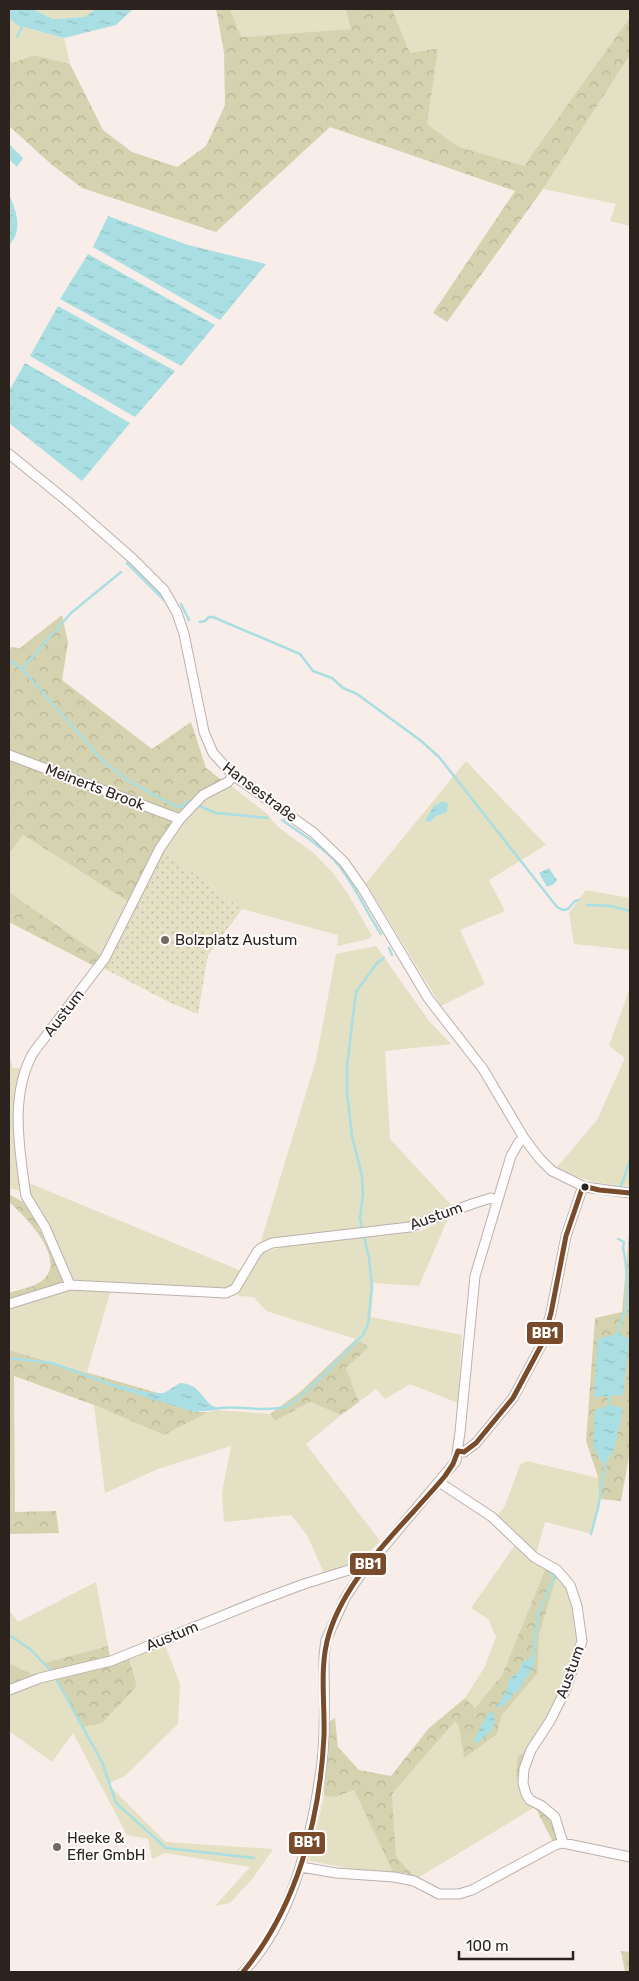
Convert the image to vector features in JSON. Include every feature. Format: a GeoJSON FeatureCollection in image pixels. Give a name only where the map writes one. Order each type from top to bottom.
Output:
{"type":"FeatureCollection","features":[{"type":"Feature","properties":{"kind":"street","name":"Hansestraße"},"geometry":{"type":"LineString","coordinates":[[9,454],[74,507],[133,559],[164,590],[177,613],[184,634],[208,744],[221,764],[233,775],[314,833],[344,862],[363,889],[428,998],[483,1069],[524,1138],[539,1158],[552,1171],[583,1186],[599,1190],[630,1193]]}},
{"type":"Feature","properties":{"kind":"street","name":"Meinerts Brook"},"geometry":{"type":"LineString","coordinates":[[9,755],[180,819]]}},
{"type":"Feature","properties":{"kind":"street","name":"Austum"},"geometry":{"type":"LineString","coordinates":[[70,1285],[45,1227],[26,1196],[18,1124],[20,1086],[24,1068],[33,1053],[105,958],[156,855],[180,819],[203,796],[228,782],[233,775]]}},
{"type":"Feature","properties":{"kind":"street"},"geometry":{"type":"LineString","coordinates":[[243,1972],[267,1942],[281,1918],[301,1867],[322,1760],[326,1640],[345,1598],[361,1574],[456,1461],[475,1276],[514,1149],[524,1138]]}},
{"type":"Feature","properties":{"kind":"street"},"geometry":{"type":"LineString","coordinates":[[458,1451],[464,1452],[476,1443],[513,1398],[543,1342],[566,1236],[583,1186]]}},
{"type":"Feature","properties":{"kind":"street","name":"Austum"},"geometry":{"type":"LineString","coordinates":[[9,1304],[70,1285],[226,1294],[235,1289],[257,1252],[272,1243],[410,1227],[490,1198],[497,1201]]}},
{"type":"Feature","properties":{"kind":"street","name":"Austum"},"geometry":{"type":"LineString","coordinates":[[439,1482],[492,1517],[534,1557],[557,1570],[570,1585],[578,1606],[582,1642],[566,1689],[550,1721],[531,1750],[524,1769],[523,1783],[530,1800],[542,1806],[555,1817],[563,1843]]}},
{"type":"Feature","properties":{"kind":"street","name":"Austum"},"geometry":{"type":"LineString","coordinates":[[9,1690],[40,1678],[111,1661],[304,1584],[352,1569],[361,1574]]}},
{"type":"Feature","properties":{"kind":"street"},"geometry":{"type":"LineString","coordinates":[[301,1867],[336,1873],[394,1876],[414,1881],[439,1894],[459,1894],[472,1890],[555,1845],[563,1843],[630,1857]]}},
{"type":"Feature","properties":{"kind":"shaded area"},"geometry":{"type":"Polygon","coordinates":[[[32,9],[96,9],[84,17],[53,19],[32,9]]]}},
{"type":"Feature","properties":{"kind":"shaded area"},"geometry":{"type":"Polygon","coordinates":[[[230,9],[346,9],[352,29],[240,37],[230,9]]]}},
{"type":"Feature","properties":{"kind":"shaded area"},"geometry":{"type":"Polygon","coordinates":[[[392,9],[630,9],[630,17],[524,167],[459,147],[427,124],[437,48],[410,53],[392,9]]]}},
{"type":"Feature","properties":{"kind":"shaded area"},"geometry":{"type":"Polygon","coordinates":[[[9,18],[17,25],[64,38],[70,64],[34,55],[13,63],[9,59],[9,18]]]}},
{"type":"Feature","properties":{"kind":"shaded area"},"geometry":{"type":"Polygon","coordinates":[[[630,55],[630,226],[610,221],[616,204],[543,189],[630,55]]]}},
{"type":"Feature","properties":{"kind":"shaded area"},"geometry":{"type":"Polygon","coordinates":[[[466,761],[546,845],[489,880],[505,911],[460,930],[485,984],[441,1006],[366,883],[466,761]]]}},
{"type":"Feature","properties":{"kind":"shaded area"},"geometry":{"type":"Polygon","coordinates":[[[229,784],[267,814],[278,827],[315,854],[333,873],[348,894],[372,936],[369,939],[337,946],[338,935],[242,909],[161,849],[182,821],[205,797],[229,784]]]}},
{"type":"Feature","properties":{"kind":"shaded area"},"geometry":{"type":"Polygon","coordinates":[[[23,835],[129,902],[103,957],[9,892],[9,854],[23,835]]]}},
{"type":"Feature","properties":{"kind":"shaded area"},"geometry":{"type":"Polygon","coordinates":[[[161,849],[242,909],[208,955],[198,1014],[173,1004],[103,968],[161,849]]]}},
{"type":"Feature","properties":{"kind":"shaded area"},"geometry":{"type":"Polygon","coordinates":[[[586,890],[630,898],[630,950],[574,944],[569,913],[586,890]]]}},
{"type":"Feature","properties":{"kind":"shaded area"},"geometry":{"type":"Polygon","coordinates":[[[376,946],[429,1021],[451,1044],[385,1051],[390,1139],[453,1207],[419,1223],[261,1241],[316,1060],[336,954],[376,946]]]}},
{"type":"Feature","properties":{"kind":"shaded area"},"geometry":{"type":"Polygon","coordinates":[[[630,988],[630,1186],[593,1181],[576,1176],[557,1167],[597,1120],[625,1058],[609,1046],[630,988]]]}},
{"type":"Feature","properties":{"kind":"shaded area"},"geometry":{"type":"Polygon","coordinates":[[[9,1056],[13,1068],[20,1068],[15,1115],[21,1191],[9,1188],[9,1056]]]}},
{"type":"Feature","properties":{"kind":"shaded area"},"geometry":{"type":"Polygon","coordinates":[[[27,1182],[241,1271],[233,1288],[225,1291],[75,1281],[30,1194],[27,1182]]]}},
{"type":"Feature","properties":{"kind":"shaded area"},"geometry":{"type":"Polygon","coordinates":[[[448,1218],[419,1286],[373,1283],[371,1317],[462,1335],[458,1403],[410,1384],[385,1399],[376,1389],[359,1402],[346,1368],[368,1347],[356,1339],[266,1311],[254,1297],[238,1296],[247,1274],[263,1253],[281,1247],[421,1231],[448,1218]]]}},
{"type":"Feature","properties":{"kind":"shaded area"},"geometry":{"type":"Polygon","coordinates":[[[76,1289],[111,1290],[87,1372],[9,1350],[9,1308],[76,1289]]]}},
{"type":"Feature","properties":{"kind":"shaded area"},"geometry":{"type":"Polygon","coordinates":[[[310,1402],[341,1415],[306,1444],[380,1541],[361,1561],[324,1573],[307,1535],[291,1515],[224,1522],[222,1493],[231,1446],[158,1469],[105,1493],[94,1405],[164,1435],[209,1412],[217,1410],[270,1414],[275,1421],[310,1402]]]}},
{"type":"Feature","properties":{"kind":"shaded area"},"geometry":{"type":"Polygon","coordinates":[[[527,1461],[598,1478],[599,1499],[592,1534],[545,1522],[536,1554],[496,1517],[505,1506],[520,1465],[527,1461]]]}},
{"type":"Feature","properties":{"kind":"shaded area"},"geometry":{"type":"Polygon","coordinates":[[[515,1545],[546,1567],[502,1675],[475,1708],[465,1698],[484,1668],[496,1637],[488,1619],[471,1608],[515,1545]]]}},
{"type":"Feature","properties":{"kind":"shaded area"},"geometry":{"type":"Polygon","coordinates":[[[557,1575],[568,1588],[575,1606],[579,1641],[564,1687],[521,1781],[535,1807],[416,1879],[396,1856],[392,1794],[455,1720],[459,1727],[497,1734],[502,1715],[538,1673],[539,1635],[557,1575]]]}},
{"type":"Feature","properties":{"kind":"shaded area"},"geometry":{"type":"Polygon","coordinates":[[[96,1582],[108,1646],[44,1663],[137,1687],[130,1659],[165,1645],[180,1684],[178,1724],[125,1776],[108,1784],[166,1842],[273,1849],[253,1878],[230,1903],[215,1906],[250,1867],[165,1853],[152,1859],[148,1839],[127,1835],[73,1733],[52,1762],[9,1731],[9,1690],[39,1678],[9,1663],[9,1610],[18,1622],[96,1582]]]}},
{"type":"Feature","properties":{"kind":"shaded area"},"geometry":{"type":"Polygon","coordinates":[[[354,1789],[393,1872],[364,1871],[309,1861],[324,1796],[335,1797],[354,1789]]]}},
{"type":"Feature","properties":{"kind":"green space"},"geometry":{"type":"Polygon","coordinates":[[[216,9],[230,9],[241,37],[351,29],[346,9],[392,9],[410,53],[438,48],[427,124],[459,147],[524,166],[630,17],[630,55],[543,189],[447,322],[433,313],[515,191],[330,127],[216,232],[82,188],[51,164],[9,126],[9,59],[13,63],[34,55],[70,64],[103,130],[132,152],[177,167],[206,146],[225,105],[224,52],[216,9]]]}},
{"type":"Feature","properties":{"kind":"green space"},"geometry":{"type":"Polygon","coordinates":[[[62,615],[68,643],[62,680],[152,749],[191,722],[206,768],[223,781],[179,817],[129,902],[23,835],[9,854],[9,647],[20,648],[62,615]]]}},
{"type":"Feature","properties":{"kind":"green space"},"geometry":{"type":"Polygon","coordinates":[[[9,892],[103,957],[96,967],[9,922],[9,892]]]}},
{"type":"Feature","properties":{"kind":"green space"},"geometry":{"type":"Polygon","coordinates":[[[9,1194],[23,1202],[34,1218],[63,1279],[62,1284],[9,1300],[9,1293],[33,1286],[45,1278],[50,1269],[50,1259],[40,1237],[24,1216],[9,1202],[9,1194]]]}},
{"type":"Feature","properties":{"kind":"green space"},"geometry":{"type":"Polygon","coordinates":[[[630,1221],[630,1451],[621,1501],[599,1499],[598,1477],[586,1441],[595,1318],[622,1312],[630,1221]]]}},
{"type":"Feature","properties":{"kind":"green space"},"geometry":{"type":"Polygon","coordinates":[[[356,1339],[369,1347],[346,1368],[359,1402],[341,1415],[310,1402],[275,1421],[270,1414],[300,1392],[356,1339]]]}},
{"type":"Feature","properties":{"kind":"green space"},"geometry":{"type":"Polygon","coordinates":[[[9,1350],[158,1393],[152,1393],[194,1412],[209,1412],[164,1435],[94,1405],[14,1376],[15,1512],[56,1511],[59,1533],[9,1534],[9,1350]]]}},
{"type":"Feature","properties":{"kind":"green space"},"geometry":{"type":"Polygon","coordinates":[[[546,1567],[557,1575],[539,1635],[538,1673],[502,1715],[497,1734],[464,1758],[459,1727],[455,1721],[392,1794],[396,1856],[416,1879],[406,1873],[393,1872],[354,1790],[335,1797],[324,1796],[327,1723],[335,1718],[338,1747],[359,1770],[391,1776],[429,1728],[465,1698],[475,1708],[502,1675],[546,1567]]]}},
{"type":"Feature","properties":{"kind":"green space"},"geometry":{"type":"Polygon","coordinates":[[[108,1646],[111,1661],[128,1654],[137,1686],[102,1723],[83,1727],[54,1675],[44,1663],[108,1646]]]}},
{"type":"Feature","properties":{"kind":"green space"},"geometry":{"type":"Polygon","coordinates":[[[9,1663],[40,1678],[9,1690],[9,1663]]]}},
{"type":"Feature","properties":{"kind":"green space"},"geometry":{"type":"Polygon","coordinates":[[[527,1751],[521,1781],[516,1776],[518,1756],[527,1751]]]}},
{"type":"Feature","properties":{"kind":"green space"},"geometry":{"type":"Polygon","coordinates":[[[535,1807],[552,1818],[560,1839],[553,1842],[535,1807]]]}},
{"type":"Feature","properties":{"kind":"green space"},"geometry":{"type":"Polygon","coordinates":[[[621,1951],[630,1952],[630,1972],[625,1972],[621,1951]]]}},
{"type":"Feature","properties":{"kind":"water"},"geometry":{"type":"Polygon","coordinates":[[[9,9],[32,9],[53,19],[84,17],[96,9],[133,9],[116,25],[64,38],[17,25],[9,18],[9,9]]]}},
{"type":"Feature","properties":{"kind":"water"},"geometry":{"type":"Polygon","coordinates":[[[9,144],[23,158],[17,167],[9,159],[9,144]]]}},
{"type":"Feature","properties":{"kind":"water"},"geometry":{"type":"Polygon","coordinates":[[[9,195],[16,214],[17,228],[16,234],[9,245],[9,195]]]}},
{"type":"Feature","properties":{"kind":"water"},"geometry":{"type":"Polygon","coordinates":[[[108,216],[188,245],[266,264],[220,320],[93,247],[108,216]]]}},
{"type":"Feature","properties":{"kind":"water"},"geometry":{"type":"Polygon","coordinates":[[[88,254],[215,325],[181,366],[60,299],[88,254]]]}},
{"type":"Feature","properties":{"kind":"water"},"geometry":{"type":"Polygon","coordinates":[[[58,306],[175,371],[135,417],[30,356],[58,306]]]}},
{"type":"Feature","properties":{"kind":"water"},"geometry":{"type":"Polygon","coordinates":[[[25,363],[130,423],[82,481],[9,423],[9,391],[25,363]]]}},
{"type":"Feature","properties":{"kind":"water"},"geometry":{"type":"Polygon","coordinates":[[[443,801],[448,804],[447,812],[436,816],[430,822],[425,820],[434,806],[443,801]]]}},
{"type":"Feature","properties":{"kind":"water"},"geometry":{"type":"Polygon","coordinates":[[[549,868],[557,880],[554,884],[547,887],[539,873],[549,868]]]}},
{"type":"Feature","properties":{"kind":"water"},"geometry":{"type":"Polygon","coordinates":[[[620,1333],[629,1340],[623,1395],[594,1397],[598,1339],[620,1333]]]}},
{"type":"Feature","properties":{"kind":"water"},"geometry":{"type":"Polygon","coordinates":[[[180,1383],[187,1384],[198,1390],[217,1410],[194,1412],[113,1387],[114,1384],[152,1393],[164,1393],[180,1383]]]}},
{"type":"Feature","properties":{"kind":"water"},"geometry":{"type":"Polygon","coordinates":[[[611,1405],[623,1408],[614,1450],[606,1462],[601,1462],[593,1445],[595,1410],[611,1405]]]}},
{"type":"Feature","properties":{"kind":"water"},"geometry":{"type":"Polygon","coordinates":[[[531,1654],[535,1655],[535,1661],[532,1670],[519,1691],[515,1692],[505,1705],[496,1708],[506,1692],[509,1680],[520,1670],[521,1663],[530,1658],[531,1654]]]}},
{"type":"Feature","properties":{"kind":"water"},"geometry":{"type":"Polygon","coordinates":[[[491,1711],[495,1720],[494,1726],[475,1744],[474,1740],[488,1713],[491,1711]]]}},
{"type":"Feature","properties":{"kind":"waterway"},"geometry":{"type":"LineString","coordinates":[[17,37],[23,25]]}},
{"type":"Feature","properties":{"kind":"waterway"},"geometry":{"type":"LineString","coordinates":[[127,563],[166,602]]}},
{"type":"Feature","properties":{"kind":"waterway"},"geometry":{"type":"LineString","coordinates":[[22,669],[71,613],[121,572]]}},
{"type":"Feature","properties":{"kind":"waterway"},"geometry":{"type":"LineString","coordinates":[[181,604],[189,620]]}},
{"type":"Feature","properties":{"kind":"waterway"},"geometry":{"type":"LineString","coordinates":[[200,622],[213,617],[300,654],[313,671],[332,678],[343,688],[357,694],[420,740],[439,757],[557,907],[563,910],[568,909],[575,901],[579,900]]}},
{"type":"Feature","properties":{"kind":"waterway"},"geometry":{"type":"LineString","coordinates":[[9,660],[22,669],[103,761],[127,780],[173,805],[181,807],[189,801],[192,802]]}},
{"type":"Feature","properties":{"kind":"waterway"},"geometry":{"type":"LineString","coordinates":[[197,805],[216,813],[268,818]]}},
{"type":"Feature","properties":{"kind":"waterway"},"geometry":{"type":"LineString","coordinates":[[282,820],[316,844],[335,861],[348,878],[381,934]]}},
{"type":"Feature","properties":{"kind":"waterway"},"geometry":{"type":"LineString","coordinates":[[587,905],[611,906],[630,911]]}},
{"type":"Feature","properties":{"kind":"waterway"},"geometry":{"type":"LineString","coordinates":[[389,948],[392,955]]}},
{"type":"Feature","properties":{"kind":"waterway"},"geometry":{"type":"LineString","coordinates":[[215,1409],[232,1407],[275,1409],[284,1407],[312,1386],[363,1335],[368,1324],[372,1287],[369,1258],[360,1218],[363,1194],[362,1176],[352,1136],[347,1093],[347,1066],[356,992],[377,963],[384,958]]}},
{"type":"Feature","properties":{"kind":"waterway"},"geometry":{"type":"LineString","coordinates":[[621,1186],[630,1160]]}},
{"type":"Feature","properties":{"kind":"waterway"},"geometry":{"type":"LineString","coordinates":[[617,1335],[626,1309],[627,1297],[624,1242],[618,1239]]}},
{"type":"Feature","properties":{"kind":"waterway"},"geometry":{"type":"LineString","coordinates":[[9,1358],[52,1363],[115,1386]]}},
{"type":"Feature","properties":{"kind":"waterway"},"geometry":{"type":"LineString","coordinates":[[608,1409],[609,1395]]}},
{"type":"Feature","properties":{"kind":"waterway"},"geometry":{"type":"LineString","coordinates":[[591,1534],[598,1508],[606,1460]]}},
{"type":"Feature","properties":{"kind":"waterway"},"geometry":{"type":"LineString","coordinates":[[533,1654],[538,1614],[554,1578],[546,1568]]}},
{"type":"Feature","properties":{"kind":"waterway"},"geometry":{"type":"LineString","coordinates":[[9,1635],[30,1649],[52,1672]]}},
{"type":"Feature","properties":{"kind":"waterway"},"geometry":{"type":"LineString","coordinates":[[55,1677],[102,1762],[116,1803],[166,1848],[254,1858]]}},
{"type":"Feature","properties":{"kind":"transit line","name":"BB1"},"geometry":{"type":"LineString","coordinates":[[583,1186],[599,1190],[630,1193]]}},
{"type":"Feature","properties":{"kind":"transit line","name":"BB1"},"geometry":{"type":"LineString","coordinates":[[458,1451],[464,1452],[476,1443],[513,1398],[543,1342],[551,1313],[566,1236],[583,1186]]}},
{"type":"Feature","properties":{"kind":"transit line","name":"BB1"},"geometry":{"type":"LineString","coordinates":[[243,1972],[262,1947],[278,1919],[291,1891],[311,1830],[322,1767],[324,1659],[329,1634],[338,1612],[363,1570],[445,1476],[453,1464],[458,1451]]}},
{"type":"Feature","properties":{"kind":"place","name":"Bolzplatz Austum"},"geometry":{"type":"Point","coordinates":[165,940]}},
{"type":"Feature","properties":{"kind":"place","name":"Heeke & Efler GmbH"},"geometry":{"type":"Point","coordinates":[57,1847]}}]}
